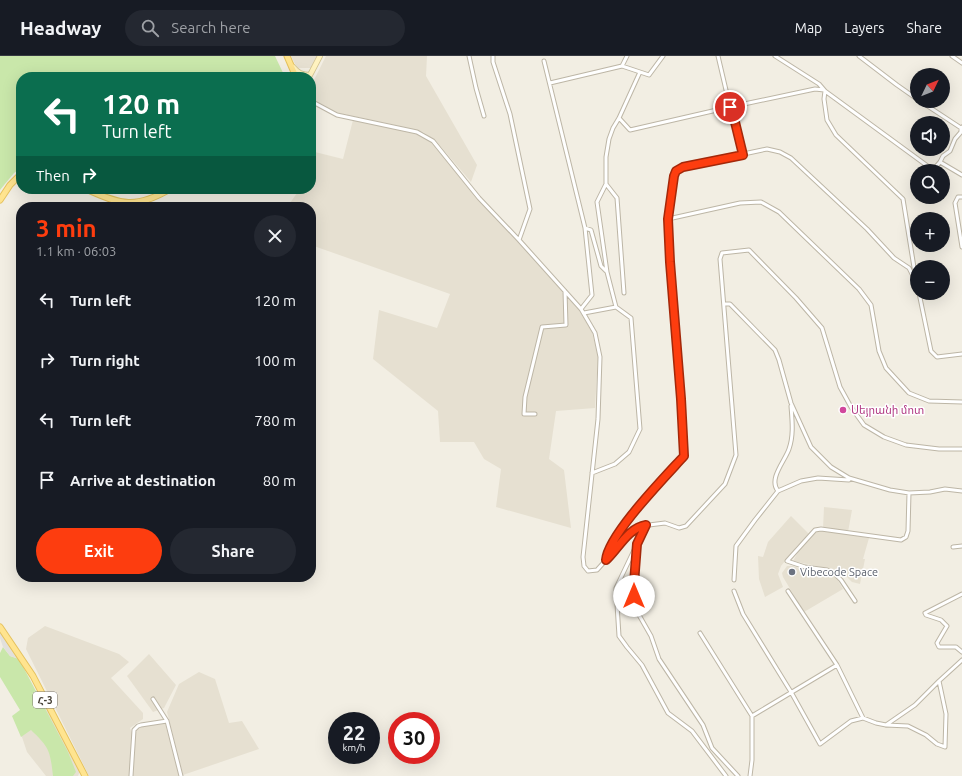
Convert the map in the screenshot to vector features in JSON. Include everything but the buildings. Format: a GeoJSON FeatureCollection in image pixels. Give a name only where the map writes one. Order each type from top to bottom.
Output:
{"type":"FeatureCollection","features":[{"type":"Feature","properties":{"kind":"main road"},"geometry":{"type":"LineString","coordinates":[[287,56],[294,72]]}},
{"type":"Feature","properties":{"kind":"main road"},"geometry":{"type":"LineString","coordinates":[[312,72],[320,56]]}},
{"type":"Feature","properties":{"kind":"main road"},"geometry":{"type":"LineString","coordinates":[[292,66],[297,72]]}},
{"type":"Feature","properties":{"kind":"main road"},"geometry":{"type":"LineString","coordinates":[[0,200],[16,179]]}},
{"type":"Feature","properties":{"kind":"main road"},"geometry":{"type":"LineString","coordinates":[[98,194],[123,202]]}},
{"type":"Feature","properties":{"kind":"main road"},"geometry":{"type":"LineString","coordinates":[[137,202],[148,200],[160,194]]}},
{"type":"Feature","properties":{"kind":"main road","name":"Հ-3"},"geometry":{"type":"LineString","coordinates":[[0,627],[32,676],[85,776]]}},
{"type":"Feature","properties":{"kind":"street"},"geometry":{"type":"LineString","coordinates":[[469,56],[484,116]]}},
{"type":"Feature","properties":{"kind":"street"},"geometry":{"type":"LineString","coordinates":[[493,56],[493,62],[510,114],[530,209],[519,240]]}},
{"type":"Feature","properties":{"kind":"street"},"geometry":{"type":"LineString","coordinates":[[622,66],[627,56]]}},
{"type":"Feature","properties":{"kind":"street"},"geometry":{"type":"LineString","coordinates":[[550,83],[622,66],[649,76],[663,56]]}},
{"type":"Feature","properties":{"kind":"street"},"geometry":{"type":"LineString","coordinates":[[718,56],[743,155]]}},
{"type":"Feature","properties":{"kind":"street"},"geometry":{"type":"LineString","coordinates":[[776,56],[819,84],[824,91],[933,170],[943,156],[950,151],[955,139],[961,132],[961,127],[931,108]]}},
{"type":"Feature","properties":{"kind":"street"},"geometry":{"type":"LineString","coordinates":[[859,56],[910,94]]}},
{"type":"Feature","properties":{"kind":"street"},"geometry":{"type":"LineString","coordinates":[[952,56],[962,63]]}},
{"type":"Feature","properties":{"kind":"street"},"geometry":{"type":"LineString","coordinates":[[544,61],[585,228],[592,295],[581,309]]}},
{"type":"Feature","properties":{"kind":"street"},"geometry":{"type":"LineString","coordinates":[[592,473],[615,464],[629,452],[640,429],[631,318],[616,307],[607,272],[597,202],[606,184],[606,157],[609,139],[640,72]]}},
{"type":"Feature","properties":{"kind":"street"},"geometry":{"type":"LineString","coordinates":[[619,118],[630,130],[815,89],[824,91]]}},
{"type":"Feature","properties":{"kind":"street"},"geometry":{"type":"LineString","coordinates":[[824,91],[827,120],[836,135],[904,199],[913,260]]}},
{"type":"Feature","properties":{"kind":"street"},"geometry":{"type":"LineString","coordinates":[[316,104],[337,115],[417,132],[433,141],[480,198],[584,313],[595,332],[600,357],[598,419],[583,557],[584,566],[588,571],[592,572],[597,570],[634,530],[641,526],[664,523],[679,528],[686,526],[725,484],[736,455],[720,259],[722,253],[749,250],[796,298],[822,328],[840,387],[851,407],[864,425],[884,437],[906,445],[939,448],[962,448]]}},
{"type":"Feature","properties":{"kind":"street"},"geometry":{"type":"LineString","coordinates":[[606,560],[606,553],[615,537],[684,456],[668,219],[672,182],[676,171],[683,167],[767,149],[780,152],[791,158],[867,229],[894,258],[910,270]]}},
{"type":"Feature","properties":{"kind":"street"},"geometry":{"type":"LineString","coordinates":[[940,162],[962,175]]}},
{"type":"Feature","properties":{"kind":"street"},"geometry":{"type":"LineString","coordinates":[[606,184],[617,198],[624,293]]}},
{"type":"Feature","properties":{"kind":"street"},"geometry":{"type":"LineString","coordinates":[[962,197],[958,197],[954,203],[962,247]]}},
{"type":"Feature","properties":{"kind":"street"},"geometry":{"type":"LineString","coordinates":[[668,219],[740,204],[761,202],[779,212],[859,289],[871,305],[879,351],[886,368],[909,393],[929,401],[962,402]]}},
{"type":"Feature","properties":{"kind":"street"},"geometry":{"type":"LineString","coordinates":[[585,228],[591,230],[601,266],[607,272]]}},
{"type":"Feature","properties":{"kind":"street"},"geometry":{"type":"LineString","coordinates":[[535,414],[524,414],[525,397],[542,327],[566,325],[565,291]]}},
{"type":"Feature","properties":{"kind":"street"},"geometry":{"type":"LineString","coordinates":[[920,300],[931,351],[937,357],[962,354]]}},
{"type":"Feature","properties":{"kind":"street"},"geometry":{"type":"LineString","coordinates":[[724,304],[730,304],[775,350],[791,403],[811,446],[831,467],[849,478],[890,490],[930,492],[945,489],[962,491]]}},
{"type":"Feature","properties":{"kind":"street"},"geometry":{"type":"LineString","coordinates":[[584,313],[616,307]]}},
{"type":"Feature","properties":{"kind":"street"},"geometry":{"type":"LineString","coordinates":[[778,492],[774,484],[776,476],[789,449],[792,430],[791,403]]}},
{"type":"Feature","properties":{"kind":"street"},"geometry":{"type":"LineString","coordinates":[[734,580],[736,546],[778,492],[801,481],[818,478],[849,480]]}},
{"type":"Feature","properties":{"kind":"street"},"geometry":{"type":"LineString","coordinates":[[855,601],[842,580],[834,573],[827,570],[805,567],[788,561],[808,536],[815,530],[821,529],[901,540],[906,537],[908,531],[909,492]]}},
{"type":"Feature","properties":{"kind":"street"},"geometry":{"type":"LineString","coordinates":[[646,525],[616,588],[619,636],[642,665],[668,713],[692,731],[726,776]]}},
{"type":"Feature","properties":{"kind":"street"},"geometry":{"type":"LineString","coordinates":[[637,544],[634,583],[635,608],[651,636],[658,659],[703,725],[712,748],[738,776]]}},
{"type":"Feature","properties":{"kind":"street"},"geometry":{"type":"LineString","coordinates":[[953,547],[962,546]]}},
{"type":"Feature","properties":{"kind":"street"},"geometry":{"type":"LineString","coordinates":[[734,591],[743,614],[791,692],[820,744],[851,721],[863,718],[886,725],[908,726],[926,735],[937,744],[945,747],[946,714],[938,681]]}},
{"type":"Feature","properties":{"kind":"street"},"geometry":{"type":"LineString","coordinates":[[788,591],[837,665],[863,718]]}},
{"type":"Feature","properties":{"kind":"street"},"geometry":{"type":"LineString","coordinates":[[962,594],[925,613],[926,615],[941,620],[947,626],[937,643],[939,647],[956,647],[962,652]]}},
{"type":"Feature","properties":{"kind":"street"},"geometry":{"type":"LineString","coordinates":[[700,633],[752,716],[752,760],[750,776]]}},
{"type":"Feature","properties":{"kind":"street"},"geometry":{"type":"LineString","coordinates":[[886,725],[915,704],[962,660]]}},
{"type":"Feature","properties":{"kind":"street"},"geometry":{"type":"LineString","coordinates":[[752,716],[837,665]]}},
{"type":"Feature","properties":{"kind":"street"},"geometry":{"type":"LineString","coordinates":[[153,699],[167,721],[181,776]]}},
{"type":"Feature","properties":{"kind":"street"},"geometry":{"type":"LineString","coordinates":[[131,776],[134,730],[141,725],[167,721]]}},
{"type":"Feature","properties":{"kind":"shaded area"},"geometry":{"type":"Polygon","coordinates":[[[291,56],[317,56],[311,68],[297,68],[291,56]]]}},
{"type":"Feature","properties":{"kind":"shaded area"},"geometry":{"type":"Polygon","coordinates":[[[326,56],[427,56],[426,76],[477,165],[471,182],[436,141],[423,132],[338,113],[316,101],[316,76],[326,56]]]}},
{"type":"Feature","properties":{"kind":"shaded area"},"geometry":{"type":"Polygon","coordinates":[[[353,120],[417,134],[431,142],[478,199],[526,250],[578,309],[592,332],[598,357],[595,408],[556,411],[549,459],[564,470],[571,528],[496,507],[501,469],[484,459],[474,442],[440,442],[438,411],[373,359],[379,310],[437,328],[450,294],[316,247],[316,202],[291,202],[296,194],[316,194],[316,152],[343,159],[353,120]]]}},
{"type":"Feature","properties":{"kind":"shaded area"},"geometry":{"type":"Polygon","coordinates":[[[824,507],[852,510],[848,532],[823,529],[824,507]]]}},
{"type":"Feature","properties":{"kind":"shaded area"},"geometry":{"type":"Polygon","coordinates":[[[791,516],[809,534],[781,566],[778,574],[783,587],[765,597],[759,579],[758,556],[763,557],[768,542],[791,516]]]}},
{"type":"Feature","properties":{"kind":"shaded area"},"geometry":{"type":"Polygon","coordinates":[[[820,530],[869,538],[863,559],[865,559],[860,584],[852,582],[847,577],[831,569],[793,561],[802,545],[814,532],[820,530]]]}},
{"type":"Feature","properties":{"kind":"shaded area"},"geometry":{"type":"Polygon","coordinates":[[[787,566],[793,566],[807,571],[834,574],[843,589],[804,612],[783,577],[782,573],[787,566]]]}},
{"type":"Feature","properties":{"kind":"shaded area"},"geometry":{"type":"Polygon","coordinates":[[[45,626],[119,654],[129,662],[111,678],[143,713],[143,719],[130,728],[133,736],[130,776],[89,776],[26,649],[28,638],[45,626]]]}},
{"type":"Feature","properties":{"kind":"shaded area"},"geometry":{"type":"Polygon","coordinates":[[[0,630],[19,659],[10,656],[3,647],[0,638],[0,630]]]}},
{"type":"Feature","properties":{"kind":"shaded area"},"geometry":{"type":"Polygon","coordinates":[[[149,654],[176,685],[164,708],[153,712],[127,676],[149,654]]]}},
{"type":"Feature","properties":{"kind":"shaded area"},"geometry":{"type":"Polygon","coordinates":[[[199,672],[215,679],[229,723],[242,721],[259,749],[183,775],[167,712],[179,684],[199,672]]]}},
{"type":"Feature","properties":{"kind":"shaded area"},"geometry":{"type":"Polygon","coordinates":[[[45,705],[80,771],[78,776],[46,776],[27,752],[16,719],[45,705]]]}},
{"type":"Feature","properties":{"kind":"shaded area"},"geometry":{"type":"Polygon","coordinates":[[[165,723],[179,776],[133,776],[136,732],[140,727],[165,723]]]}},
{"type":"Feature","properties":{"kind":"green space"},"geometry":{"type":"Polygon","coordinates":[[[0,56],[275,56],[283,72],[16,72],[16,172],[0,190],[0,56]]]}},
{"type":"Feature","properties":{"kind":"green space"},"geometry":{"type":"Polygon","coordinates":[[[3,647],[10,656],[19,659],[68,752],[76,772],[73,776],[53,776],[50,755],[42,741],[31,730],[21,737],[12,716],[20,710],[0,677],[0,653],[3,647]]]}},
{"type":"Feature","properties":{"kind":"place","name":"Սեյրանի մոտ"},"geometry":{"type":"Point","coordinates":[843,410]}},
{"type":"Feature","properties":{"kind":"place","name":"Vibecode Space"},"geometry":{"type":"Point","coordinates":[792,572]}},
{"type":"Feature","properties":{"kind":"route"},"geometry":{"type":"LineString","coordinates":[[634,596],[637,544],[646,525],[634,530],[606,560],[606,553],[615,537],[631,517],[684,456],[668,219],[672,182],[676,171],[683,167],[743,155],[730,107]]}}]}
